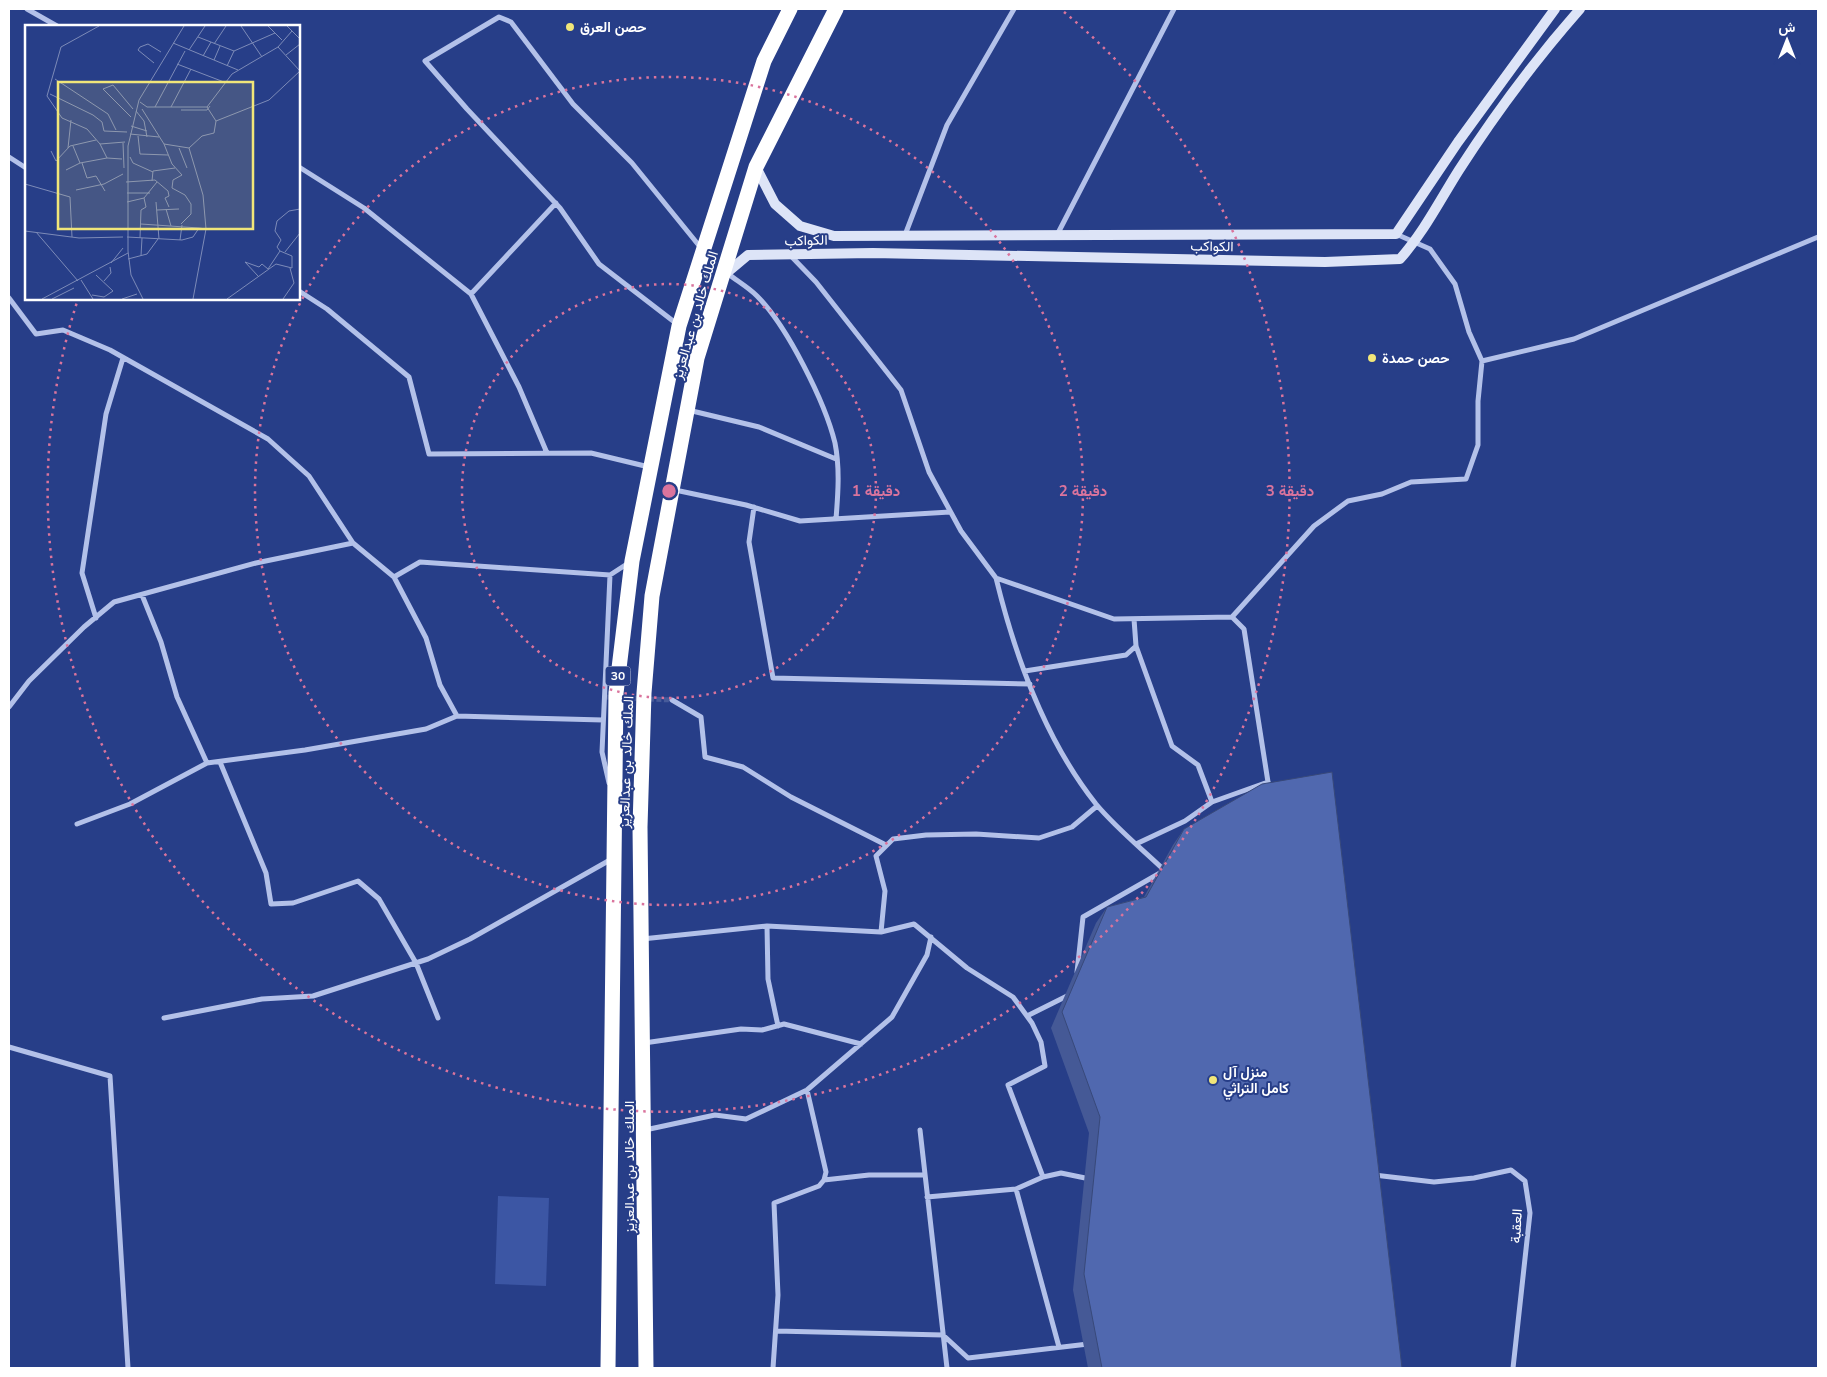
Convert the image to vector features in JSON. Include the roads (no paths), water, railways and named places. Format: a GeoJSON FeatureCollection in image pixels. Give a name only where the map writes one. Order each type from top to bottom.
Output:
{"type":"FeatureCollection","features":[{"type":"Feature","properties":{"kind":"highway","name":"الملك خالد بن عبدالعزيز"},"geometry":{"type":"LineString","coordinates":[[608,1368],[616,693],[632,561],[679,326],[764,61],[790,9]]}},
{"type":"Feature","properties":{"kind":"highway","name":"الملك خالد بن عبدالعزيز"},"geometry":{"type":"LineString","coordinates":[[646,1368],[645,1130],[640,827],[644,693],[652,596],[697,358],[725,275],[756,167],[836,9]]}},
{"type":"Feature","properties":{"kind":"street"},"geometry":{"type":"LineString","coordinates":[[27,9],[55,25]]}},
{"type":"Feature","properties":{"kind":"street"},"geometry":{"type":"LineString","coordinates":[[905,236],[947,125],[1014,9]]}},
{"type":"Feature","properties":{"kind":"street"},"geometry":{"type":"LineString","coordinates":[[1057,235],[1174,9]]}},
{"type":"Feature","properties":{"kind":"street"},"geometry":{"type":"LineString","coordinates":[[1232,617],[1314,526],[1348,501],[1382,494],[1411,482],[1466,479],[1478,445],[1478,401],[1482,361],[1470,332],[1455,284],[1430,249],[1396,234],[1458,142],[1555,9]]}},
{"type":"Feature","properties":{"kind":"street","name":"الكواكب"},"geometry":{"type":"LineString","coordinates":[[725,275],[748,255],[789,254],[893,254],[1324,262],[1400,259],[1415,242],[1460,169],[1552,41],[1580,9]]}},
{"type":"Feature","properties":{"kind":"street"},"geometry":{"type":"LineString","coordinates":[[679,326],[599,264],[556,203],[466,109],[425,62],[499,16],[511,22],[574,104],[632,163],[702,250]]}},
{"type":"Feature","properties":{"kind":"street"},"geometry":{"type":"LineString","coordinates":[[9,157],[25,167]]}},
{"type":"Feature","properties":{"kind":"street","name":"الكواكب"},"geometry":{"type":"LineString","coordinates":[[756,167],[775,204],[800,226],[834,236],[1396,234]]}},
{"type":"Feature","properties":{"kind":"street"},"geometry":{"type":"LineString","coordinates":[[300,168],[364,208],[471,294],[519,387],[547,453]]}},
{"type":"Feature","properties":{"kind":"street"},"geometry":{"type":"LineString","coordinates":[[471,294],[556,203]]}},
{"type":"Feature","properties":{"kind":"street"},"geometry":{"type":"LineString","coordinates":[[1482,361],[1574,339],[1818,237]]}},
{"type":"Feature","properties":{"kind":"street"},"geometry":{"type":"LineString","coordinates":[[789,254],[822,289],[901,390],[929,472],[960,531],[996,578],[1008,626],[1030,684],[1072,772],[1097,806],[1165,871],[1166,878]]}},
{"type":"Feature","properties":{"kind":"street"},"geometry":{"type":"LineString","coordinates":[[725,275],[757,296],[788,338],[820,403],[835,443],[839,484],[836,519]]}},
{"type":"Feature","properties":{"kind":"street"},"geometry":{"type":"LineString","coordinates":[[300,293],[327,309],[409,377],[428,454],[591,453],[650,467]]}},
{"type":"Feature","properties":{"kind":"street"},"geometry":{"type":"LineString","coordinates":[[9,298],[36,334],[63,330],[123,358],[268,439],[309,476],[353,543],[394,577],[426,638],[440,686],[457,716]]}},
{"type":"Feature","properties":{"kind":"street"},"geometry":{"type":"LineString","coordinates":[[96,618],[82,573],[106,414],[123,358]]}},
{"type":"Feature","properties":{"kind":"street"},"geometry":{"type":"LineString","coordinates":[[688,409],[759,427],[836,459]]}},
{"type":"Feature","properties":{"kind":"street"},"geometry":{"type":"LineString","coordinates":[[672,490],[754,507],[800,521],[950,512]]}},
{"type":"Feature","properties":{"kind":"street"},"geometry":{"type":"LineString","coordinates":[[754,507],[748,542],[773,678],[1030,684]]}},
{"type":"Feature","properties":{"kind":"street"},"geometry":{"type":"LineString","coordinates":[[9,707],[29,681],[114,602],[256,563],[353,543]]}},
{"type":"Feature","properties":{"kind":"street"},"geometry":{"type":"LineString","coordinates":[[394,577],[420,562],[610,575],[632,561]]}},
{"type":"Feature","properties":{"kind":"street"},"geometry":{"type":"LineString","coordinates":[[610,575],[602,752],[614,804]]}},
{"type":"Feature","properties":{"kind":"street"},"geometry":{"type":"LineString","coordinates":[[996,578],[1114,619],[1232,617],[1244,629],[1268,782],[1273,791]]}},
{"type":"Feature","properties":{"kind":"street"},"geometry":{"type":"LineString","coordinates":[[142,595],[161,642],[178,698],[206,763]]}},
{"type":"Feature","properties":{"kind":"street"},"geometry":{"type":"LineString","coordinates":[[1134,619],[1136,646],[1172,746],[1198,765],[1212,802]]}},
{"type":"Feature","properties":{"kind":"street"},"geometry":{"type":"LineString","coordinates":[[1025,671],[1126,654],[1136,646]]}},
{"type":"Feature","properties":{"kind":"street"},"geometry":{"type":"LineString","coordinates":[[672,700],[701,717],[705,757],[743,767],[792,797],[886,845]]}},
{"type":"Feature","properties":{"kind":"street"},"geometry":{"type":"LineString","coordinates":[[77,824],[130,804],[206,763],[305,750],[426,729],[457,716],[603,720]]}},
{"type":"Feature","properties":{"kind":"street"},"geometry":{"type":"LineString","coordinates":[[220,762],[266,873],[271,904],[293,903],[358,881],[379,899],[416,963],[438,1018]]}},
{"type":"Feature","properties":{"kind":"street"},"geometry":{"type":"LineString","coordinates":[[1136,844],[1185,821],[1212,802],[1268,782]]}},
{"type":"Feature","properties":{"kind":"street"},"geometry":{"type":"LineString","coordinates":[[881,932],[884,891],[876,856],[893,839],[926,835],[976,834],[1039,838],[1072,828],[1097,806]]}},
{"type":"Feature","properties":{"kind":"street"},"geometry":{"type":"LineString","coordinates":[[164,1018],[262,999],[313,996],[416,963],[470,939],[613,858]]}},
{"type":"Feature","properties":{"kind":"street"},"geometry":{"type":"LineString","coordinates":[[1075,983],[1084,916],[1165,871]]}},
{"type":"Feature","properties":{"kind":"street"},"geometry":{"type":"LineString","coordinates":[[642,939],[767,926],[881,932],[914,924],[967,968],[1014,997],[1041,1042],[1045,1066],[1008,1085],[1043,1177]]}},
{"type":"Feature","properties":{"kind":"street"},"geometry":{"type":"LineString","coordinates":[[767,926],[768,979],[778,1026]]}},
{"type":"Feature","properties":{"kind":"street"},"geometry":{"type":"LineString","coordinates":[[645,1130],[715,1115],[746,1119],[808,1090],[892,1017],[927,956],[931,938]]}},
{"type":"Feature","properties":{"kind":"street"},"geometry":{"type":"LineString","coordinates":[[1027,1016],[1074,992]]}},
{"type":"Feature","properties":{"kind":"street"},"geometry":{"type":"LineString","coordinates":[[644,1043],[741,1028],[762,1030],[784,1024],[861,1044]]}},
{"type":"Feature","properties":{"kind":"street"},"geometry":{"type":"LineString","coordinates":[[9,1047],[110,1076],[128,1368]]}},
{"type":"Feature","properties":{"kind":"street"},"geometry":{"type":"LineString","coordinates":[[773,1368],[778,1295],[774,1203],[819,1186],[824,1180],[826,1164],[808,1090]]}},
{"type":"Feature","properties":{"kind":"street"},"geometry":{"type":"LineString","coordinates":[[920,1130],[947,1368]]}},
{"type":"Feature","properties":{"kind":"street"},"geometry":{"type":"LineString","coordinates":[[1372,1166],[1374,1184]]}},
{"type":"Feature","properties":{"kind":"street","name":"العقبة"},"geometry":{"type":"LineString","coordinates":[[1373,1175],[1434,1182],[1474,1178],[1511,1170],[1524,1181],[1530,1213],[1512,1368]]}},
{"type":"Feature","properties":{"kind":"street"},"geometry":{"type":"LineString","coordinates":[[927,1197],[1016,1189],[1043,1177],[1061,1172],[1099,1181]]}},
{"type":"Feature","properties":{"kind":"street"},"geometry":{"type":"LineString","coordinates":[[824,1180],[869,1175],[925,1175]]}},
{"type":"Feature","properties":{"kind":"street"},"geometry":{"type":"LineString","coordinates":[[1016,1189],[1059,1347]]}},
{"type":"Feature","properties":{"kind":"street"},"geometry":{"type":"LineString","coordinates":[[776,1331],[943,1335],[968,1358],[1099,1343]]}},
{"type":"Feature","properties":{"kind":"tunnel"},"geometry":{"type":"LineString","coordinates":[[604,697],[672,700]]}},
{"type":"Feature","properties":{"kind":"place","name":"حصن العرق"},"geometry":{"type":"Point","coordinates":[570,27]}},
{"type":"Feature","properties":{"kind":"place","name":"حصن حمدة"},"geometry":{"type":"Point","coordinates":[1372,358]}},
{"type":"Feature","properties":{"kind":"place","name":"منزل آل كامل التراثي"},"geometry":{"type":"Point","coordinates":[1213,1080]}}]}
